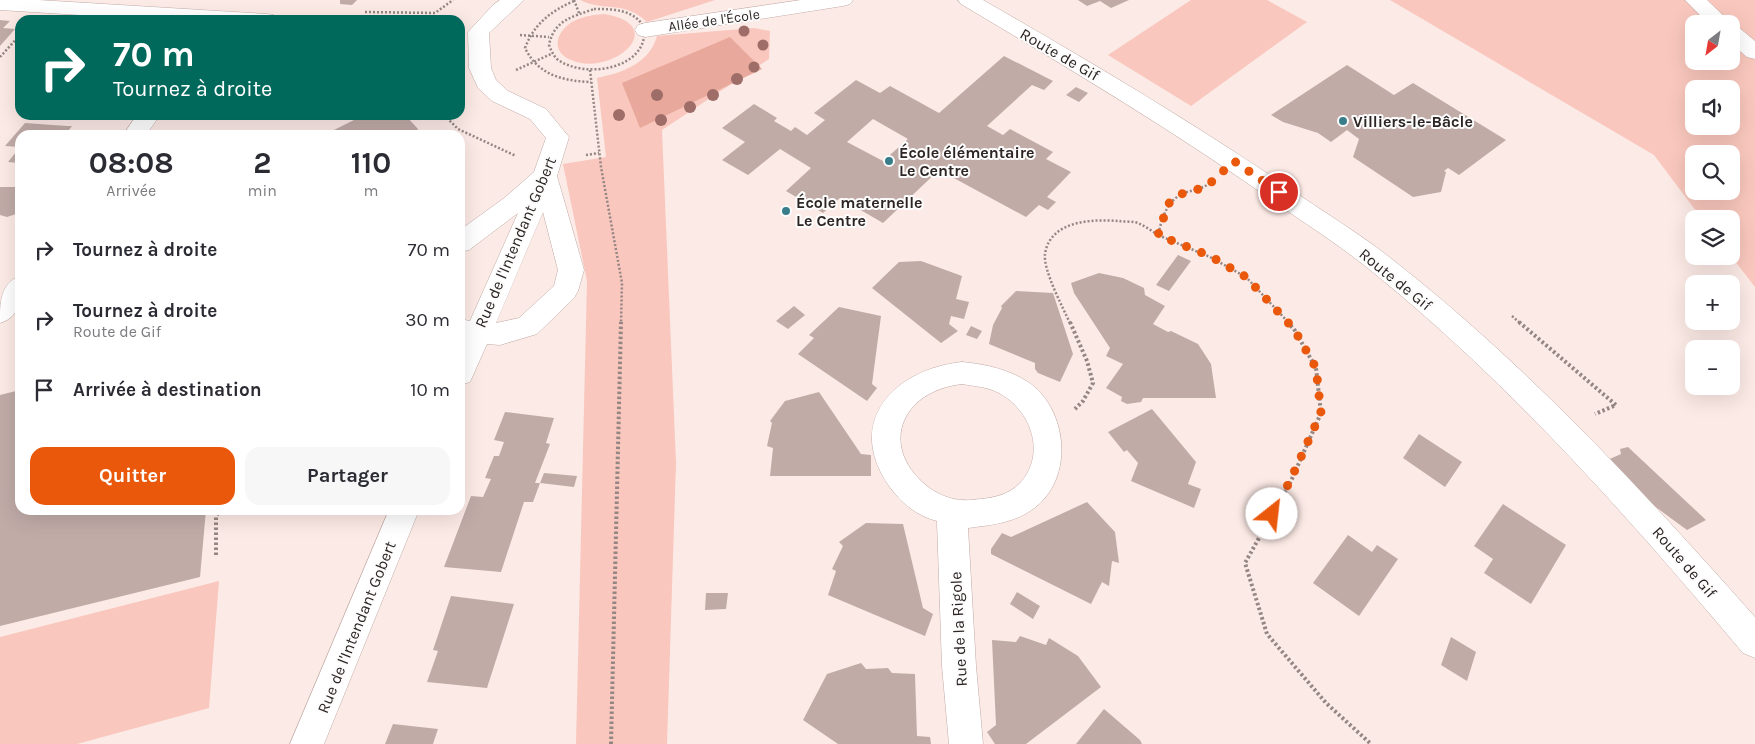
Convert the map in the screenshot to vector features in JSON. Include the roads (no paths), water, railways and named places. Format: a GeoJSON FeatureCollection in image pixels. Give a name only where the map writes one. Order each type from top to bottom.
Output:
{"type":"FeatureCollection","features":[{"type":"Feature","properties":{"kind":"street"},"geometry":{"type":"LineString","coordinates":[[469,32],[514,0]]}},
{"type":"Feature","properties":{"kind":"street","name":"Allée de l'École"},"geometry":{"type":"LineString","coordinates":[[645,30],[842,0]]}},
{"type":"Feature","properties":{"kind":"street","name":"Route de Gif"},"geometry":{"type":"LineString","coordinates":[[968,0],[1102,78],[1234,161],[1383,266],[1491,358],[1561,428],[1664,536],[1755,642]]}},
{"type":"Feature","properties":{"kind":"street"},"geometry":{"type":"LineString","coordinates":[[1695,0],[1712,15]]}},
{"type":"Feature","properties":{"kind":"street"},"geometry":{"type":"LineString","coordinates":[[0,4],[49,3],[179,15]]}},
{"type":"Feature","properties":{"kind":"street","name":"Rue de l'Intendant Gobert"},"geometry":{"type":"LineString","coordinates":[[465,348],[468,332],[545,176],[558,137],[538,114],[500,96],[486,83],[469,32]]}},
{"type":"Feature","properties":{"kind":"street"},"geometry":{"type":"LineString","coordinates":[[1740,40],[1755,52]]}},
{"type":"Feature","properties":{"kind":"street"},"geometry":{"type":"LineString","coordinates":[[465,239],[512,205],[545,176],[571,270],[565,291],[528,326],[500,334],[468,332]]}},
{"type":"Feature","properties":{"kind":"street"},"geometry":{"type":"LineString","coordinates":[[0,312],[15,292]]}},
{"type":"Feature","properties":{"kind":"street"},"geometry":{"type":"LineString","coordinates":[[962,373],[979,375],[1011,386],[1030,402],[1043,422],[1049,446],[1045,470],[1032,492],[1010,507],[982,515],[952,514],[926,505],[905,488],[890,468],[885,444],[888,422],[898,402],[915,386],[937,376],[962,373]]}},
{"type":"Feature","properties":{"kind":"street","name":"Rue de la Rigole"},"geometry":{"type":"LineString","coordinates":[[952,514],[959,666],[966,744]]}},
{"type":"Feature","properties":{"kind":"street","name":"Rue de l'Intendant Gobert"},"geometry":{"type":"LineString","coordinates":[[307,744],[402,515]]}},
{"type":"Feature","properties":{"kind":"place","name":"Villiers-le-Bâcle"},"geometry":{"type":"Point","coordinates":[1343,121]}},
{"type":"Feature","properties":{"kind":"place","name":"École élémentaire Le Centre"},"geometry":{"type":"Point","coordinates":[889,161]}},
{"type":"Feature","properties":{"kind":"place","name":"École maternelle Le Centre"},"geometry":{"type":"Point","coordinates":[786,211]}}]}
